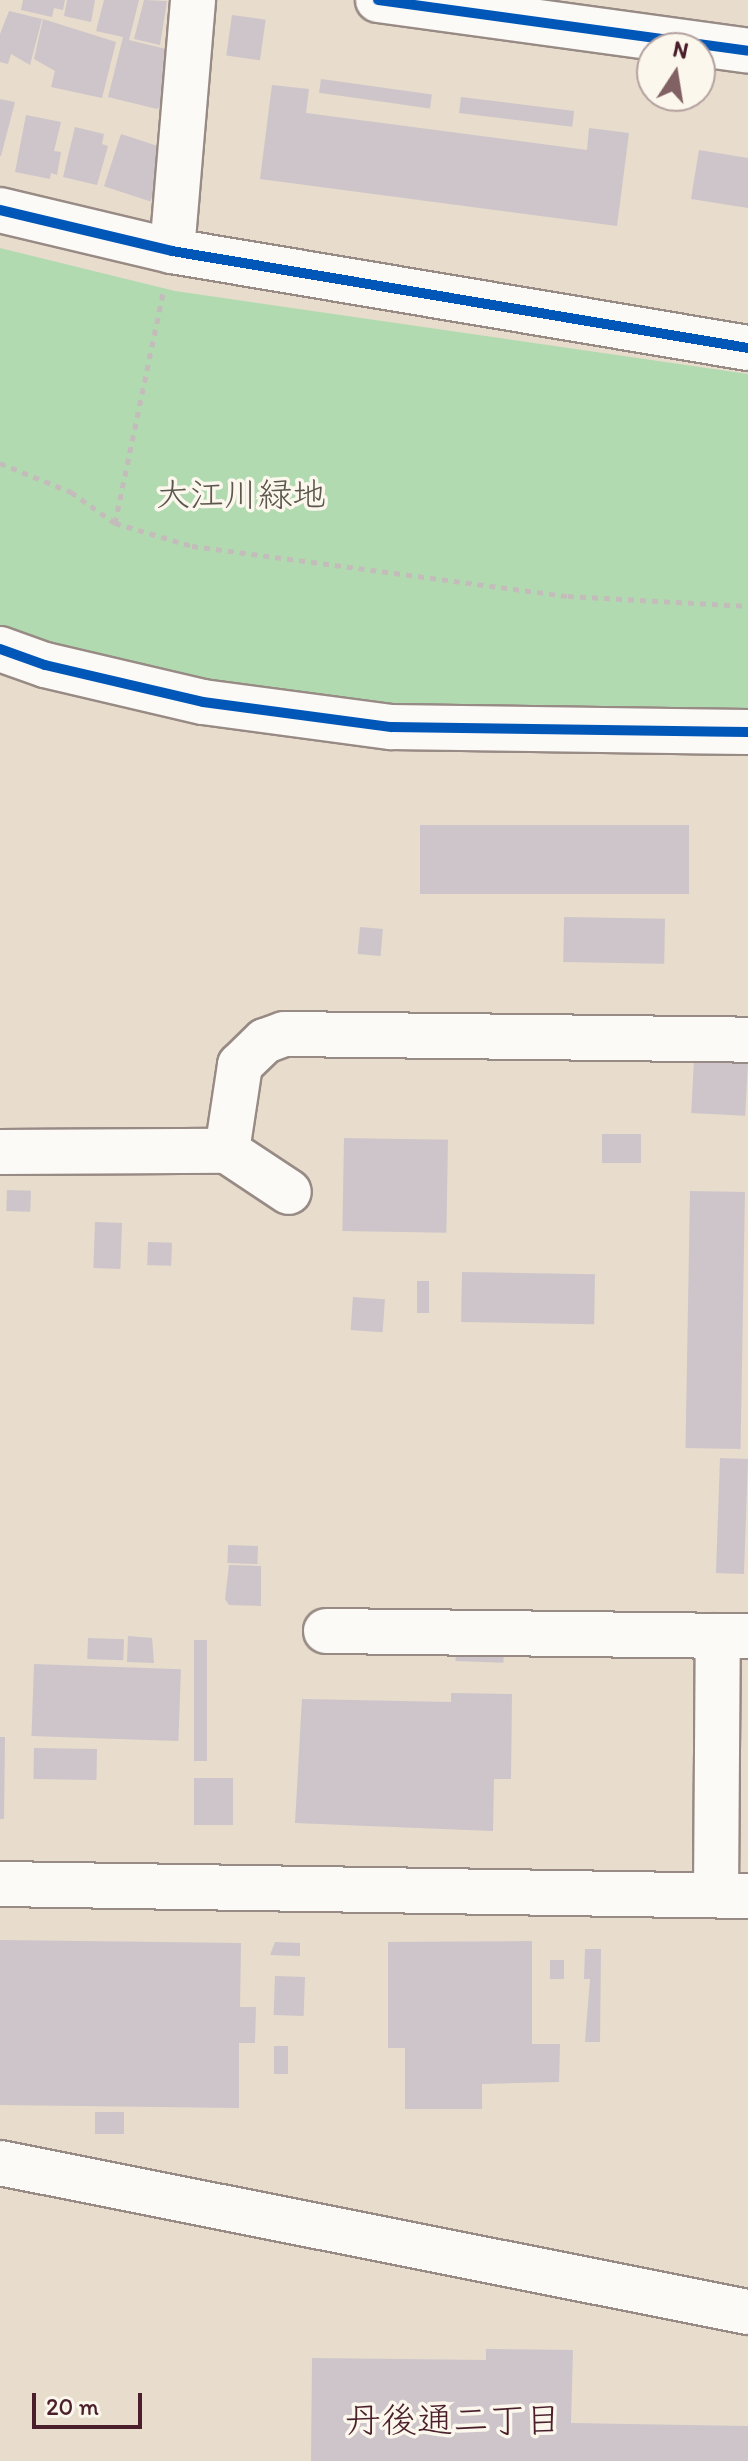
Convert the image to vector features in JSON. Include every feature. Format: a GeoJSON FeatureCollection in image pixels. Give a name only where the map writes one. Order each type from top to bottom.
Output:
{"type":"FeatureCollection","features":[{"type":"Feature","properties":{"kind":"street"},"geometry":{"type":"LineString","coordinates":[[172,249],[193,0]]}},
{"type":"Feature","properties":{"kind":"street"},"geometry":{"type":"LineString","coordinates":[[378,0],[748,51]]}},
{"type":"Feature","properties":{"kind":"street"},"geometry":{"type":"LineString","coordinates":[[0,210],[172,249],[748,348]]}},
{"type":"Feature","properties":{"kind":"street"},"geometry":{"type":"LineString","coordinates":[[0,649],[45,665],[203,702],[391,727],[748,732]]}},
{"type":"Feature","properties":{"kind":"street"},"geometry":{"type":"LineString","coordinates":[[227,1151],[240,1065],[265,1041],[284,1034],[748,1040]]}},
{"type":"Feature","properties":{"kind":"street"},"geometry":{"type":"LineString","coordinates":[[0,1152],[227,1151],[289,1192]]}},
{"type":"Feature","properties":{"kind":"street"},"geometry":{"type":"LineString","coordinates":[[0,1884],[732,1896],[733,1636],[326,1631]]}},
{"type":"Feature","properties":{"kind":"street"},"geometry":{"type":"LineString","coordinates":[[0,2163],[748,2312]]}},
{"type":"Feature","properties":{"kind":"path"},"geometry":{"type":"LineString","coordinates":[[115,523],[172,249]]}},
{"type":"Feature","properties":{"kind":"path"},"geometry":{"type":"LineString","coordinates":[[0,463],[71,492],[115,523],[192,546],[537,592],[748,606]]}},
{"type":"Feature","properties":{"kind":"green space","name":"大江川緑地"},"geometry":{"type":"Polygon","coordinates":[[[0,248],[175,291],[748,374],[748,709],[395,707],[207,685],[64,649],[0,626],[0,248]]]}},
{"type":"Feature","properties":{"kind":"building"},"geometry":{"type":"Polygon","coordinates":[[[23,0],[65,0],[63,10],[54,8],[52,17],[21,10],[23,0]]]}},
{"type":"Feature","properties":{"kind":"building"},"geometry":{"type":"Polygon","coordinates":[[[67,0],[95,0],[91,22],[64,16],[67,0]]]}},
{"type":"Feature","properties":{"kind":"building"},"geometry":{"type":"Polygon","coordinates":[[[104,0],[139,0],[129,40],[170,50],[164,104],[157,109],[108,97],[123,37],[96,31],[104,0]]]}},
{"type":"Feature","properties":{"kind":"building"},"geometry":{"type":"Polygon","coordinates":[[[144,0],[167,1],[160,45],[134,39],[144,0]]]}},
{"type":"Feature","properties":{"kind":"building"},"geometry":{"type":"Polygon","coordinates":[[[9,11],[42,19],[30,65],[11,54],[8,64],[0,62],[0,34],[9,11]]]}},
{"type":"Feature","properties":{"kind":"building"},"geometry":{"type":"Polygon","coordinates":[[[232,15],[266,20],[260,60],[226,56],[232,15]]]}},
{"type":"Feature","properties":{"kind":"building"},"geometry":{"type":"Polygon","coordinates":[[[43,19],[116,42],[102,98],[51,87],[55,71],[34,59],[43,19]]]}},
{"type":"Feature","properties":{"kind":"building"},"geometry":{"type":"Polygon","coordinates":[[[321,79],[432,95],[430,108],[319,93],[321,79]]]}},
{"type":"Feature","properties":{"kind":"building"},"geometry":{"type":"Polygon","coordinates":[[[272,85],[309,89],[306,113],[587,150],[589,128],[629,133],[617,226],[260,179],[272,85]]]}},
{"type":"Feature","properties":{"kind":"building"},"geometry":{"type":"Polygon","coordinates":[[[461,97],[574,111],[572,127],[459,113],[461,97]]]}},
{"type":"Feature","properties":{"kind":"building"},"geometry":{"type":"Polygon","coordinates":[[[0,99],[15,102],[1,156],[0,156],[0,99]]]}},
{"type":"Feature","properties":{"kind":"building"},"geometry":{"type":"Polygon","coordinates":[[[26,115],[61,122],[54,151],[61,152],[57,175],[51,173],[50,179],[15,172],[26,115]]]}},
{"type":"Feature","properties":{"kind":"building"},"geometry":{"type":"Polygon","coordinates":[[[75,127],[104,134],[102,144],[108,146],[97,185],[63,177],[75,127]]]}},
{"type":"Feature","properties":{"kind":"building"},"geometry":{"type":"Polygon","coordinates":[[[121,134],[168,149],[151,201],[104,186],[121,134]]]}},
{"type":"Feature","properties":{"kind":"building"},"geometry":{"type":"Polygon","coordinates":[[[699,150],[748,158],[748,208],[691,199],[699,150]]]}},
{"type":"Feature","properties":{"kind":"building"},"geometry":{"type":"Polygon","coordinates":[[[420,825],[689,825],[689,894],[420,894],[420,825]]]}},
{"type":"Feature","properties":{"kind":"building"},"geometry":{"type":"Polygon","coordinates":[[[564,917],[665,919],[664,964],[563,962],[564,917]]]}},
{"type":"Feature","properties":{"kind":"building"},"geometry":{"type":"Polygon","coordinates":[[[360,927],[383,929],[381,956],[358,954],[360,927]]]}},
{"type":"Feature","properties":{"kind":"building"},"geometry":{"type":"Polygon","coordinates":[[[694,1060],[748,1063],[745,1116],[691,1113],[694,1060]]]}},
{"type":"Feature","properties":{"kind":"building"},"geometry":{"type":"Polygon","coordinates":[[[602,1134],[641,1134],[641,1163],[602,1163],[602,1134]]]}},
{"type":"Feature","properties":{"kind":"building"},"geometry":{"type":"Polygon","coordinates":[[[344,1138],[448,1140],[446,1233],[342,1231],[344,1138]]]}},
{"type":"Feature","properties":{"kind":"building"},"geometry":{"type":"Polygon","coordinates":[[[7,1190],[31,1191],[30,1212],[6,1211],[7,1190]]]}},
{"type":"Feature","properties":{"kind":"building"},"geometry":{"type":"Polygon","coordinates":[[[690,1191],[745,1192],[741,1449],[686,1448],[690,1191]]]}},
{"type":"Feature","properties":{"kind":"building"},"geometry":{"type":"Polygon","coordinates":[[[95,1222],[122,1223],[120,1269],[93,1268],[95,1222]]]}},
{"type":"Feature","properties":{"kind":"building"},"geometry":{"type":"Polygon","coordinates":[[[148,1242],[172,1243],[171,1266],[147,1265],[148,1242]]]}},
{"type":"Feature","properties":{"kind":"building"},"geometry":{"type":"Polygon","coordinates":[[[462,1272],[595,1274],[594,1324],[461,1322],[462,1272]]]}},
{"type":"Feature","properties":{"kind":"building"},"geometry":{"type":"Polygon","coordinates":[[[417,1281],[429,1281],[429,1313],[417,1313],[417,1281]]]}},
{"type":"Feature","properties":{"kind":"building"},"geometry":{"type":"Polygon","coordinates":[[[353,1297],[385,1299],[383,1332],[351,1330],[353,1297]]]}},
{"type":"Feature","properties":{"kind":"building"},"geometry":{"type":"Polygon","coordinates":[[[720,1458],[748,1459],[744,1574],[716,1573],[720,1458]]]}},
{"type":"Feature","properties":{"kind":"building"},"geometry":{"type":"Polygon","coordinates":[[[228,1545],[258,1546],[257,1564],[227,1563],[228,1545]]]}},
{"type":"Feature","properties":{"kind":"building"},"geometry":{"type":"Polygon","coordinates":[[[229,1565],[261,1566],[261,1606],[229,1605],[225,1599],[229,1565]]]}},
{"type":"Feature","properties":{"kind":"building"},"geometry":{"type":"Polygon","coordinates":[[[128,1636],[152,1638],[154,1663],[127,1662],[128,1636]]]}},
{"type":"Feature","properties":{"kind":"building"},"geometry":{"type":"Polygon","coordinates":[[[88,1638],[124,1639],[123,1660],[87,1659],[88,1638]]]}},
{"type":"Feature","properties":{"kind":"building"},"geometry":{"type":"Polygon","coordinates":[[[194,1640],[207,1640],[207,1761],[194,1761],[194,1640]]]}},
{"type":"Feature","properties":{"kind":"building"},"geometry":{"type":"Polygon","coordinates":[[[456,1647],[504,1649],[503,1663],[456,1661],[456,1647]]]}},
{"type":"Feature","properties":{"kind":"building"},"geometry":{"type":"Polygon","coordinates":[[[34,1664],[181,1669],[178,1741],[31,1736],[34,1664]]]}},
{"type":"Feature","properties":{"kind":"building"},"geometry":{"type":"Polygon","coordinates":[[[451,1693],[512,1694],[511,1779],[494,1779],[493,1831],[295,1823],[302,1699],[451,1702],[451,1693]]]}},
{"type":"Feature","properties":{"kind":"building"},"geometry":{"type":"Polygon","coordinates":[[[0,1737],[5,1737],[4,1819],[0,1819],[0,1737]]]}},
{"type":"Feature","properties":{"kind":"building"},"geometry":{"type":"Polygon","coordinates":[[[34,1748],[97,1749],[96,1780],[33,1779],[34,1748]]]}},
{"type":"Feature","properties":{"kind":"building"},"geometry":{"type":"Polygon","coordinates":[[[194,1778],[233,1778],[233,1825],[194,1825],[194,1778]]]}},
{"type":"Feature","properties":{"kind":"building"},"geometry":{"type":"Polygon","coordinates":[[[0,1940],[241,1943],[240,2007],[256,2007],[255,2043],[239,2043],[239,2108],[0,2105],[0,1940]]]}},
{"type":"Feature","properties":{"kind":"building"},"geometry":{"type":"Polygon","coordinates":[[[532,1941],[532,2044],[560,2044],[559,2082],[482,2084],[482,2109],[405,2109],[405,2048],[388,2048],[388,1942],[532,1941]]]}},
{"type":"Feature","properties":{"kind":"building"},"geometry":{"type":"Polygon","coordinates":[[[275,1942],[300,1943],[300,1956],[270,1955],[275,1942]]]}},
{"type":"Feature","properties":{"kind":"building"},"geometry":{"type":"Polygon","coordinates":[[[585,1949],[601,1949],[600,2042],[585,2042],[590,1979],[584,1979],[585,1949]]]}},
{"type":"Feature","properties":{"kind":"building"},"geometry":{"type":"Polygon","coordinates":[[[550,1960],[564,1960],[564,1979],[550,1979],[550,1960]]]}},
{"type":"Feature","properties":{"kind":"building"},"geometry":{"type":"Polygon","coordinates":[[[275,1976],[305,1977],[304,2016],[274,2015],[275,1976]]]}},
{"type":"Feature","properties":{"kind":"building"},"geometry":{"type":"Polygon","coordinates":[[[274,2046],[288,2046],[288,2074],[274,2074],[274,2046]]]}},
{"type":"Feature","properties":{"kind":"building"},"geometry":{"type":"Polygon","coordinates":[[[95,2112],[124,2112],[124,2134],[95,2134],[95,2112]]]}},
{"type":"Feature","properties":{"kind":"building"},"geometry":{"type":"Polygon","coordinates":[[[486,2349],[573,2350],[571,2423],[748,2426],[748,2461],[311,2461],[312,2358],[486,2360],[486,2349]]]}},
{"type":"Feature","properties":{"kind":"cycle path"},"geometry":{"type":"LineString","coordinates":[[378,0],[748,51]]}},
{"type":"Feature","properties":{"kind":"cycle path"},"geometry":{"type":"LineString","coordinates":[[0,210],[172,251],[748,348]]}},
{"type":"Feature","properties":{"kind":"cycle path"},"geometry":{"type":"LineString","coordinates":[[0,649],[45,665],[203,702],[391,727],[748,732]]}},
{"type":"Feature","properties":{"kind":"district","name":"丹後通二丁目"},"geometry":{"type":"Point","coordinates":[453,2420]}}]}
